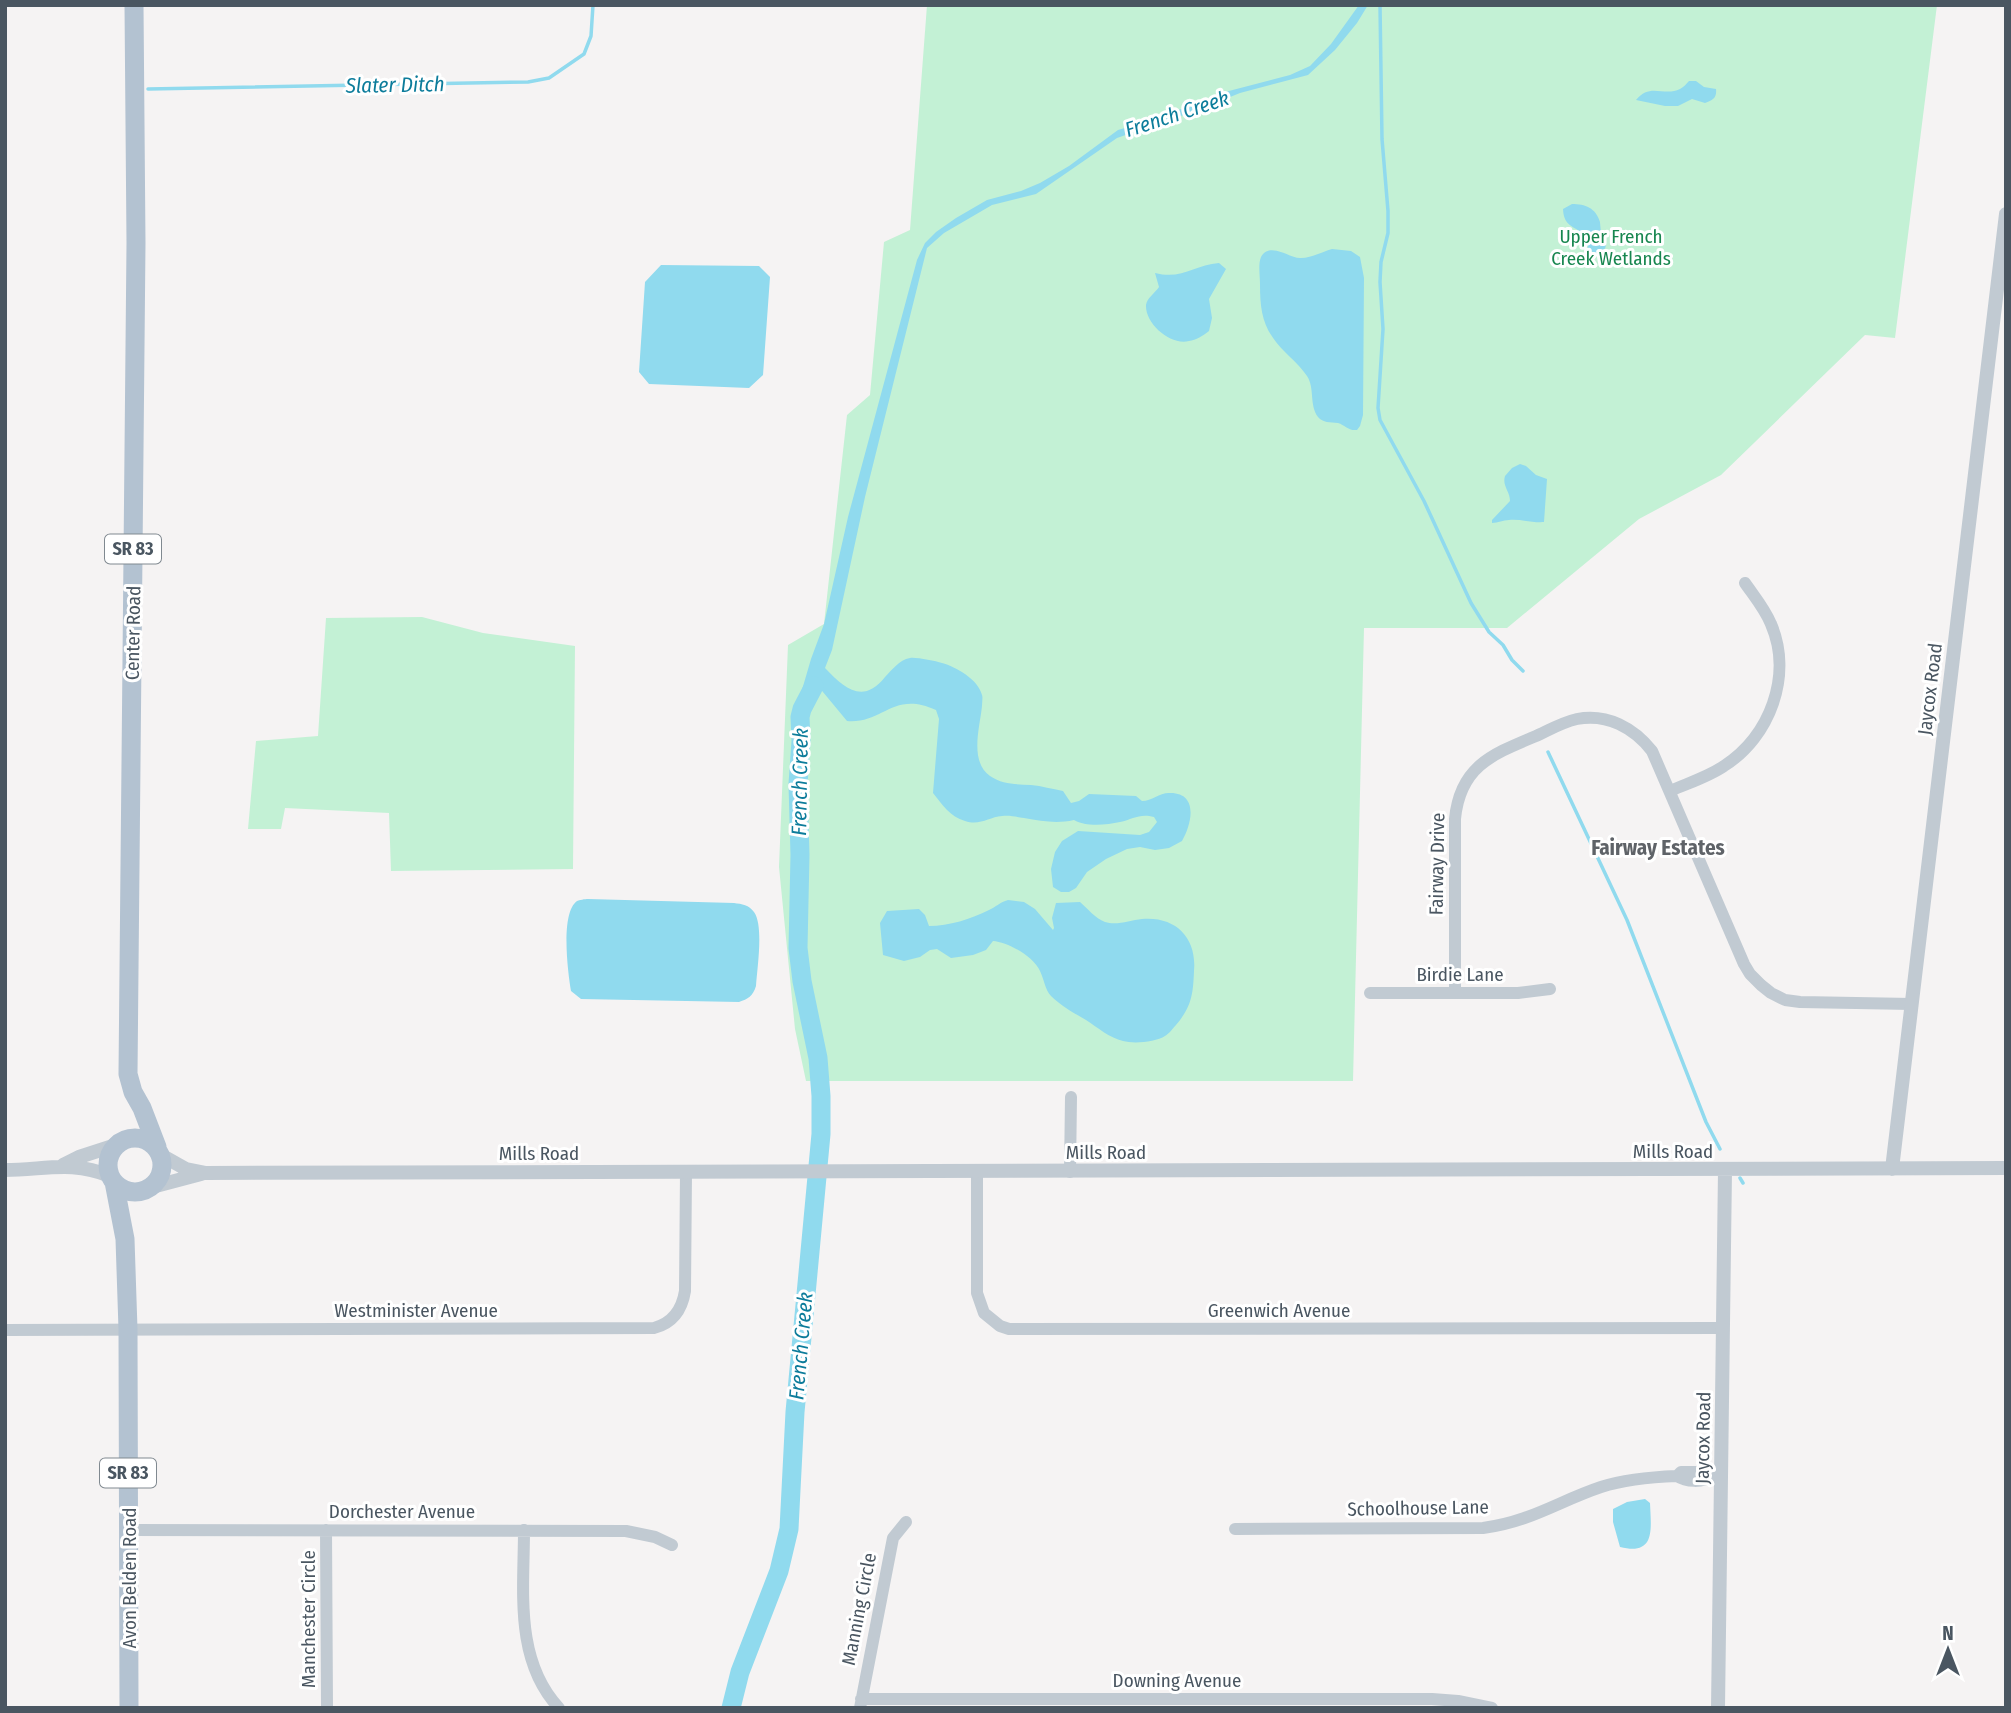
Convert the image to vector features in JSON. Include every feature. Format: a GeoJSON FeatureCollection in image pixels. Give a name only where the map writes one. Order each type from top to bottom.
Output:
{"type":"FeatureCollection","features":[{"type":"Feature","properties":{"kind":"main road","name":"Center Road"},"geometry":{"type":"LineString","coordinates":[[134,5],[136,243],[128,1074],[159,1151]]}},
{"type":"Feature","properties":{"kind":"main road","name":"Center Road"},"geometry":{"type":"LineString","coordinates":[[120,1143],[131,1118],[133,1092]]}},
{"type":"Feature","properties":{"kind":"main road"},"geometry":{"type":"LineString","coordinates":[[141,1138],[159,1151],[163,1164],[162,1172],[148,1189],[128,1191],[112,1179],[108,1160],[120,1143],[141,1138]]}},
{"type":"Feature","properties":{"kind":"main road","name":"Avon Belden Road"},"geometry":{"type":"LineString","coordinates":[[112,1179],[125,1238],[128,1329],[129,1708]]}},
{"type":"Feature","properties":{"kind":"main road","name":"Avon Belden Road"},"geometry":{"type":"LineString","coordinates":[[125,1238],[133,1210],[148,1189]]}},
{"type":"Feature","properties":{"kind":"street","name":"Jaycox Road"},"geometry":{"type":"LineString","coordinates":[[1892,1169],[2006,214]]}},
{"type":"Feature","properties":{"kind":"street"},"geometry":{"type":"LineString","coordinates":[[1670,791],[1719,769],[1741,753],[1762,729],[1774,701],[1780,674],[1776,638],[1770,621],[1745,583]]}},
{"type":"Feature","properties":{"kind":"street","name":"Fairway Drive"},"geometry":{"type":"LineString","coordinates":[[1455,993],[1456,808],[1463,787],[1482,762],[1500,751],[1573,720],[1602,719],[1622,725],[1639,736],[1652,751],[1744,964],[1761,985],[1770,993],[1792,1001],[1912,1004]]}},
{"type":"Feature","properties":{"kind":"street","name":"Birdie Lane"},"geometry":{"type":"LineString","coordinates":[[1370,993],[1518,993],[1550,989]]}},
{"type":"Feature","properties":{"kind":"street"},"geometry":{"type":"LineString","coordinates":[[1070,1172],[1071,1097]]}},
{"type":"Feature","properties":{"kind":"street"},"geometry":{"type":"LineString","coordinates":[[62,1165],[120,1143]]}},
{"type":"Feature","properties":{"kind":"street","name":"Mills Road"},"geometry":{"type":"LineString","coordinates":[[159,1151],[186,1169],[206,1173],[2006,1168]]}},
{"type":"Feature","properties":{"kind":"street"},"geometry":{"type":"LineString","coordinates":[[5,1170],[62,1165],[91,1169],[112,1179]]}},
{"type":"Feature","properties":{"kind":"street","name":"Jaycox Road"},"geometry":{"type":"LineString","coordinates":[[1718,1708],[1716,1476],[1723,1328],[1725,1170]]}},
{"type":"Feature","properties":{"kind":"street","name":"Greenwich Avenue"},"geometry":{"type":"LineString","coordinates":[[977,1171],[979,1304],[991,1321],[1009,1329],[1723,1328]]}},
{"type":"Feature","properties":{"kind":"street","name":"Westminister Avenue"},"geometry":{"type":"LineString","coordinates":[[5,1330],[654,1328],[671,1321],[684,1301],[685,1172]]}},
{"type":"Feature","properties":{"kind":"street","name":"Mills Road"},"geometry":{"type":"LineString","coordinates":[[148,1189],[206,1173]]}},
{"type":"Feature","properties":{"kind":"street","name":"Schoolhouse Lane"},"geometry":{"type":"LineString","coordinates":[[1235,1529],[1483,1528],[1515,1522],[1613,1484],[1677,1476],[1683,1480],[1706,1480],[1716,1476]]}},
{"type":"Feature","properties":{"kind":"street","name":"Manning Circle"},"geometry":{"type":"LineString","coordinates":[[860,1703],[893,1538],[906,1522]]}},
{"type":"Feature","properties":{"kind":"street","name":"Dorchester Avenue"},"geometry":{"type":"LineString","coordinates":[[129,1530],[626,1531],[656,1537],[672,1545]]}},
{"type":"Feature","properties":{"kind":"street","name":"Manchester Circle"},"geometry":{"type":"LineString","coordinates":[[326,1530],[327,1708]]}},
{"type":"Feature","properties":{"kind":"street"},"geometry":{"type":"LineString","coordinates":[[524,1530],[524,1618],[527,1642],[538,1675],[559,1708]]}},
{"type":"Feature","properties":{"kind":"street","name":"Downing Avenue"},"geometry":{"type":"LineString","coordinates":[[860,1703],[1432,1699],[1492,1708]]}},
{"type":"Feature","properties":{"kind":"green space","name":"Upper French Creek Wetlands"},"geometry":{"type":"Polygon","coordinates":[[[927,5],[1937,5],[1895,338],[1865,335],[1721,475],[1639,519],[1507,628],[1364,628],[1353,1081],[806,1081],[795,1029],[779,867],[788,645],[824,624],[847,415],[870,395],[884,242],[910,230],[927,5]]]}},
{"type":"Feature","properties":{"kind":"green space"},"geometry":{"type":"Polygon","coordinates":[[[422,617],[483,633],[575,646],[573,869],[391,871],[389,813],[285,808],[281,829],[248,829],[256,741],[318,736],[326,618],[422,617]]]}},
{"type":"Feature","properties":{"kind":"water"},"geometry":{"type":"Polygon","coordinates":[[[1359,5],[1368,5],[1335,50],[1308,75],[1240,93],[1117,138],[1036,194],[992,205],[944,233],[927,248],[865,497],[832,650],[825,668],[839,682],[861,692],[877,685],[906,659],[921,659],[954,667],[980,689],[982,706],[978,753],[984,770],[990,776],[1010,784],[1063,791],[1071,803],[1089,794],[1136,796],[1142,801],[1169,793],[1179,794],[1189,803],[1190,818],[1182,841],[1169,848],[1127,849],[1087,872],[1076,888],[1061,892],[1053,887],[1051,869],[1055,852],[1062,841],[1078,831],[1140,835],[1149,832],[1157,822],[1154,817],[1141,816],[1096,825],[1074,820],[1049,822],[1008,816],[984,821],[965,821],[943,806],[933,793],[939,719],[936,710],[921,705],[898,705],[870,718],[847,721],[818,686],[807,712],[797,707],[824,624],[848,517],[917,260],[925,243],[956,218],[987,200],[1040,183],[1069,166],[1118,130],[1225,92],[1290,75],[1310,66],[1331,44],[1359,5]]]}},
{"type":"Feature","properties":{"kind":"water"},"geometry":{"type":"Polygon","coordinates":[[[1689,81],[1716,89],[1715,97],[1705,103],[1692,99],[1678,106],[1636,100],[1647,92],[1680,89],[1689,81]]]}},
{"type":"Feature","properties":{"kind":"water"},"geometry":{"type":"Polygon","coordinates":[[[1572,204],[1589,208],[1596,213],[1606,244],[1600,254],[1589,251],[1585,235],[1565,219],[1563,209],[1572,204]]]}},
{"type":"Feature","properties":{"kind":"water"},"geometry":{"type":"Polygon","coordinates":[[[1332,249],[1351,251],[1360,257],[1364,278],[1363,415],[1357,430],[1318,417],[1307,376],[1272,336],[1264,321],[1261,304],[1260,263],[1265,252],[1275,251],[1301,258],[1332,249]]]}},
{"type":"Feature","properties":{"kind":"water"},"geometry":{"type":"Polygon","coordinates":[[[1219,263],[1226,269],[1209,299],[1212,318],[1209,331],[1197,339],[1182,342],[1160,332],[1150,319],[1146,305],[1159,287],[1155,273],[1173,275],[1219,263]]]}},
{"type":"Feature","properties":{"kind":"water"},"geometry":{"type":"Polygon","coordinates":[[[661,265],[759,266],[770,277],[763,375],[749,388],[649,384],[639,372],[645,282],[661,265]]]}},
{"type":"Feature","properties":{"kind":"water"},"geometry":{"type":"Polygon","coordinates":[[[1520,464],[1547,479],[1544,522],[1507,520],[1492,523],[1510,501],[1505,476],[1520,464]]]}},
{"type":"Feature","properties":{"kind":"water"},"geometry":{"type":"Polygon","coordinates":[[[588,899],[734,903],[748,906],[754,912],[759,927],[756,986],[753,992],[739,1002],[581,999],[571,991],[567,930],[572,908],[577,901],[588,899]]]}},
{"type":"Feature","properties":{"kind":"water"},"geometry":{"type":"Polygon","coordinates":[[[1008,900],[1024,902],[1035,909],[1053,930],[1052,918],[1056,903],[1080,902],[1105,922],[1154,919],[1174,925],[1188,939],[1194,959],[1192,993],[1181,1018],[1168,1034],[1156,1040],[1118,1040],[1055,1000],[1047,991],[1037,966],[1020,951],[999,942],[993,941],[986,950],[973,955],[951,958],[937,949],[904,961],[883,955],[880,923],[887,911],[919,909],[925,915],[929,926],[937,926],[967,919],[1008,900]]]}},
{"type":"Feature","properties":{"kind":"water"},"geometry":{"type":"Polygon","coordinates":[[[1645,1499],[1650,1503],[1651,1522],[1646,1544],[1632,1549],[1620,1547],[1613,1522],[1613,1509],[1627,1502],[1645,1499]]]}},
{"type":"Feature","properties":{"kind":"waterway","name":"Slater Ditch"},"geometry":{"type":"LineString","coordinates":[[148,89],[528,82],[549,78],[584,54],[591,36],[593,5]]}},
{"type":"Feature","properties":{"kind":"waterway"},"geometry":{"type":"LineString","coordinates":[[1380,5],[1382,139],[1388,211],[1388,233],[1381,262],[1380,282],[1383,329],[1378,408],[1380,420],[1424,501],[1471,603],[1489,632],[1523,671]]}},
{"type":"Feature","properties":{"kind":"waterway","name":"French Creek"},"geometry":{"type":"LineString","coordinates":[[731,1708],[740,1672],[779,1571],[789,1529],[795,1412],[821,1134],[818,1058],[798,948],[800,717],[814,686]]}},
{"type":"Feature","properties":{"kind":"waterway"},"geometry":{"type":"LineString","coordinates":[[1548,752],[1627,920],[1706,1122],[1720,1149]]}},
{"type":"Feature","properties":{"kind":"waterway"},"geometry":{"type":"LineString","coordinates":[[1740,1178],[1743,1183]]}},
{"type":"Feature","properties":{"kind":"district","name":"Fairway Estates"},"geometry":{"type":"Point","coordinates":[1658,848]}}]}
